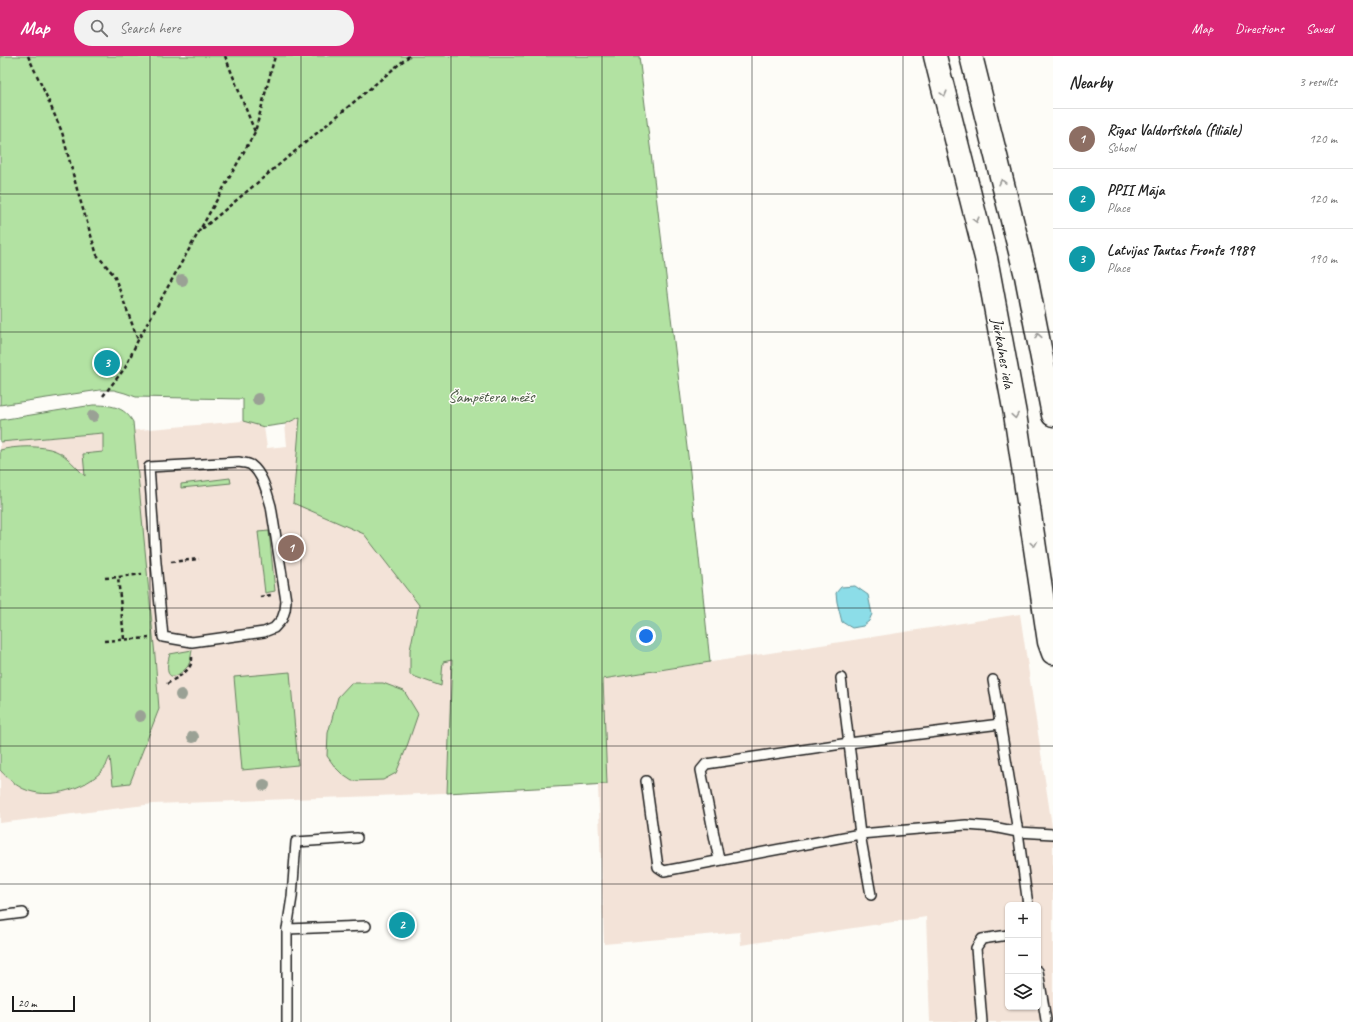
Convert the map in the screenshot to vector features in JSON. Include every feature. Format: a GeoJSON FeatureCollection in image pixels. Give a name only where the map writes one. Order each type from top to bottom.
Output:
{"type":"FeatureCollection","features":[{"type":"Feature","properties":{"kind":"street","name":"Jūrkalnes iela"},"geometry":{"type":"LineString","coordinates":[[935,56],[986,258],[1015,414],[1049,642],[1053,653]]}},
{"type":"Feature","properties":{"kind":"street"},"geometry":{"type":"LineString","coordinates":[[971,56],[1026,276],[1053,415]]}},
{"type":"Feature","properties":{"kind":"lane"},"geometry":{"type":"LineString","coordinates":[[239,462],[251,465],[260,476],[268,494],[271,506],[285,592],[285,610],[282,619],[274,628],[264,632],[192,642],[163,637],[149,467],[239,462]]}},
{"type":"Feature","properties":{"kind":"lane"},"geometry":{"type":"LineString","coordinates":[[841,678],[860,834],[871,895]]}},
{"type":"Feature","properties":{"kind":"lane"},"geometry":{"type":"LineString","coordinates":[[993,680],[1018,832],[1028,902]]}},
{"type":"Feature","properties":{"kind":"lane"},"geometry":{"type":"LineString","coordinates":[[719,860],[701,770],[706,764],[849,743],[1000,724]]}},
{"type":"Feature","properties":{"kind":"lane"},"geometry":{"type":"LineString","coordinates":[[646,781],[658,867],[664,871],[860,834],[966,825],[993,827],[1018,832],[1053,834]]}},
{"type":"Feature","properties":{"kind":"lane"},"geometry":{"type":"LineString","coordinates":[[287,1022],[287,929],[292,897],[296,842],[357,838]]}},
{"type":"Feature","properties":{"kind":"lane"},"geometry":{"type":"LineString","coordinates":[[0,916],[23,913]]}},
{"type":"Feature","properties":{"kind":"lane"},"geometry":{"type":"LineString","coordinates":[[287,929],[366,926]]}},
{"type":"Feature","properties":{"kind":"lane"},"geometry":{"type":"LineString","coordinates":[[982,1022],[976,948],[982,939],[1005,935]]}},
{"type":"Feature","properties":{"kind":"lane"},"geometry":{"type":"LineString","coordinates":[[1038,974],[1046,1020]]}},
{"type":"Feature","properties":{"kind":"path"},"geometry":{"type":"LineString","coordinates":[[28,56],[62,132],[78,193],[97,255],[114,275],[138,340]]}},
{"type":"Feature","properties":{"kind":"path"},"geometry":{"type":"LineString","coordinates":[[225,56],[255,132]]}},
{"type":"Feature","properties":{"kind":"path"},"geometry":{"type":"LineString","coordinates":[[103,396],[125,368],[138,340],[255,132],[275,56]]}},
{"type":"Feature","properties":{"kind":"path"},"geometry":{"type":"LineString","coordinates":[[200,231],[409,56]]}},
{"type":"Feature","properties":{"kind":"path"},"geometry":{"type":"LineString","coordinates":[[188,560],[199,559]]}},
{"type":"Feature","properties":{"kind":"path"},"geometry":{"type":"LineString","coordinates":[[105,578],[157,572]]}},
{"type":"Feature","properties":{"kind":"path"},"geometry":{"type":"LineString","coordinates":[[118,577],[124,639]]}},
{"type":"Feature","properties":{"kind":"path"},"geometry":{"type":"LineString","coordinates":[[104,641],[163,637]]}},
{"type":"Feature","properties":{"kind":"path"},"geometry":{"type":"LineString","coordinates":[[167,684],[187,670],[193,662],[192,642]]}},
{"type":"Feature","properties":{"kind":"shaded area"},"geometry":{"type":"Polygon","coordinates":[[[300,417],[603,679],[1020,614],[1053,833],[1053,1022],[930,1022],[926,917],[741,945],[740,932],[604,944],[598,785],[377,796],[153,804],[0,823],[0,442],[243,421],[264,427],[267,448],[287,446],[285,424],[300,417]]]}},
{"type":"Feature","properties":{"kind":"green space","name":"Šampētera mežs"},"geometry":{"type":"Polygon","coordinates":[[[0,56],[639,56],[690,472],[710,662],[603,679],[607,784],[447,793],[452,660],[443,662],[441,686],[410,675],[410,650],[419,605],[364,534],[293,503],[300,417],[285,424],[264,427],[243,421],[243,399],[136,397],[114,390],[100,390],[0,405],[0,56]]]}},
{"type":"Feature","properties":{"kind":"green space"},"geometry":{"type":"Polygon","coordinates":[[[93,405],[111,406],[121,410],[133,422],[159,709],[130,783],[113,785],[110,757],[106,766],[100,773],[83,785],[63,792],[33,792],[28,791],[11,781],[0,770],[0,450],[28,447],[50,449],[60,453],[72,462],[85,476],[83,454],[103,452],[103,433],[0,442],[0,420],[93,405]]]}},
{"type":"Feature","properties":{"kind":"green space"},"geometry":{"type":"Polygon","coordinates":[[[230,478],[231,483],[181,488],[181,484],[230,478]]]}},
{"type":"Feature","properties":{"kind":"green space"},"geometry":{"type":"Polygon","coordinates":[[[269,531],[275,591],[265,593],[258,532],[269,531]]]}},
{"type":"Feature","properties":{"kind":"green space"},"geometry":{"type":"Polygon","coordinates":[[[192,650],[190,662],[187,667],[179,674],[171,676],[168,670],[170,654],[192,650]]]}},
{"type":"Feature","properties":{"kind":"green space"},"geometry":{"type":"Polygon","coordinates":[[[290,672],[298,765],[242,770],[234,677],[290,672]]]}},
{"type":"Feature","properties":{"kind":"green space"},"geometry":{"type":"Polygon","coordinates":[[[351,683],[383,683],[404,691],[418,714],[396,773],[383,780],[352,781],[335,767],[327,756],[328,733],[338,697],[351,683]]]}},
{"type":"Feature","properties":{"kind":"water"},"geometry":{"type":"Polygon","coordinates":[[[855,586],[868,595],[872,614],[869,621],[863,626],[852,628],[842,622],[836,593],[841,587],[855,586]]]}},
{"type":"Feature","properties":{"kind":"place","name":"Latvijas Tautas Fronte 1989"},"geometry":{"type":"Point","coordinates":[107,363]}},
{"type":"Feature","properties":{"kind":"place","name":"Rīgas Valdorfskola (filiāle)"},"geometry":{"type":"Point","coordinates":[291,548]}},
{"type":"Feature","properties":{"kind":"place","name":"PPII Māja"},"geometry":{"type":"Point","coordinates":[402,925]}}]}
